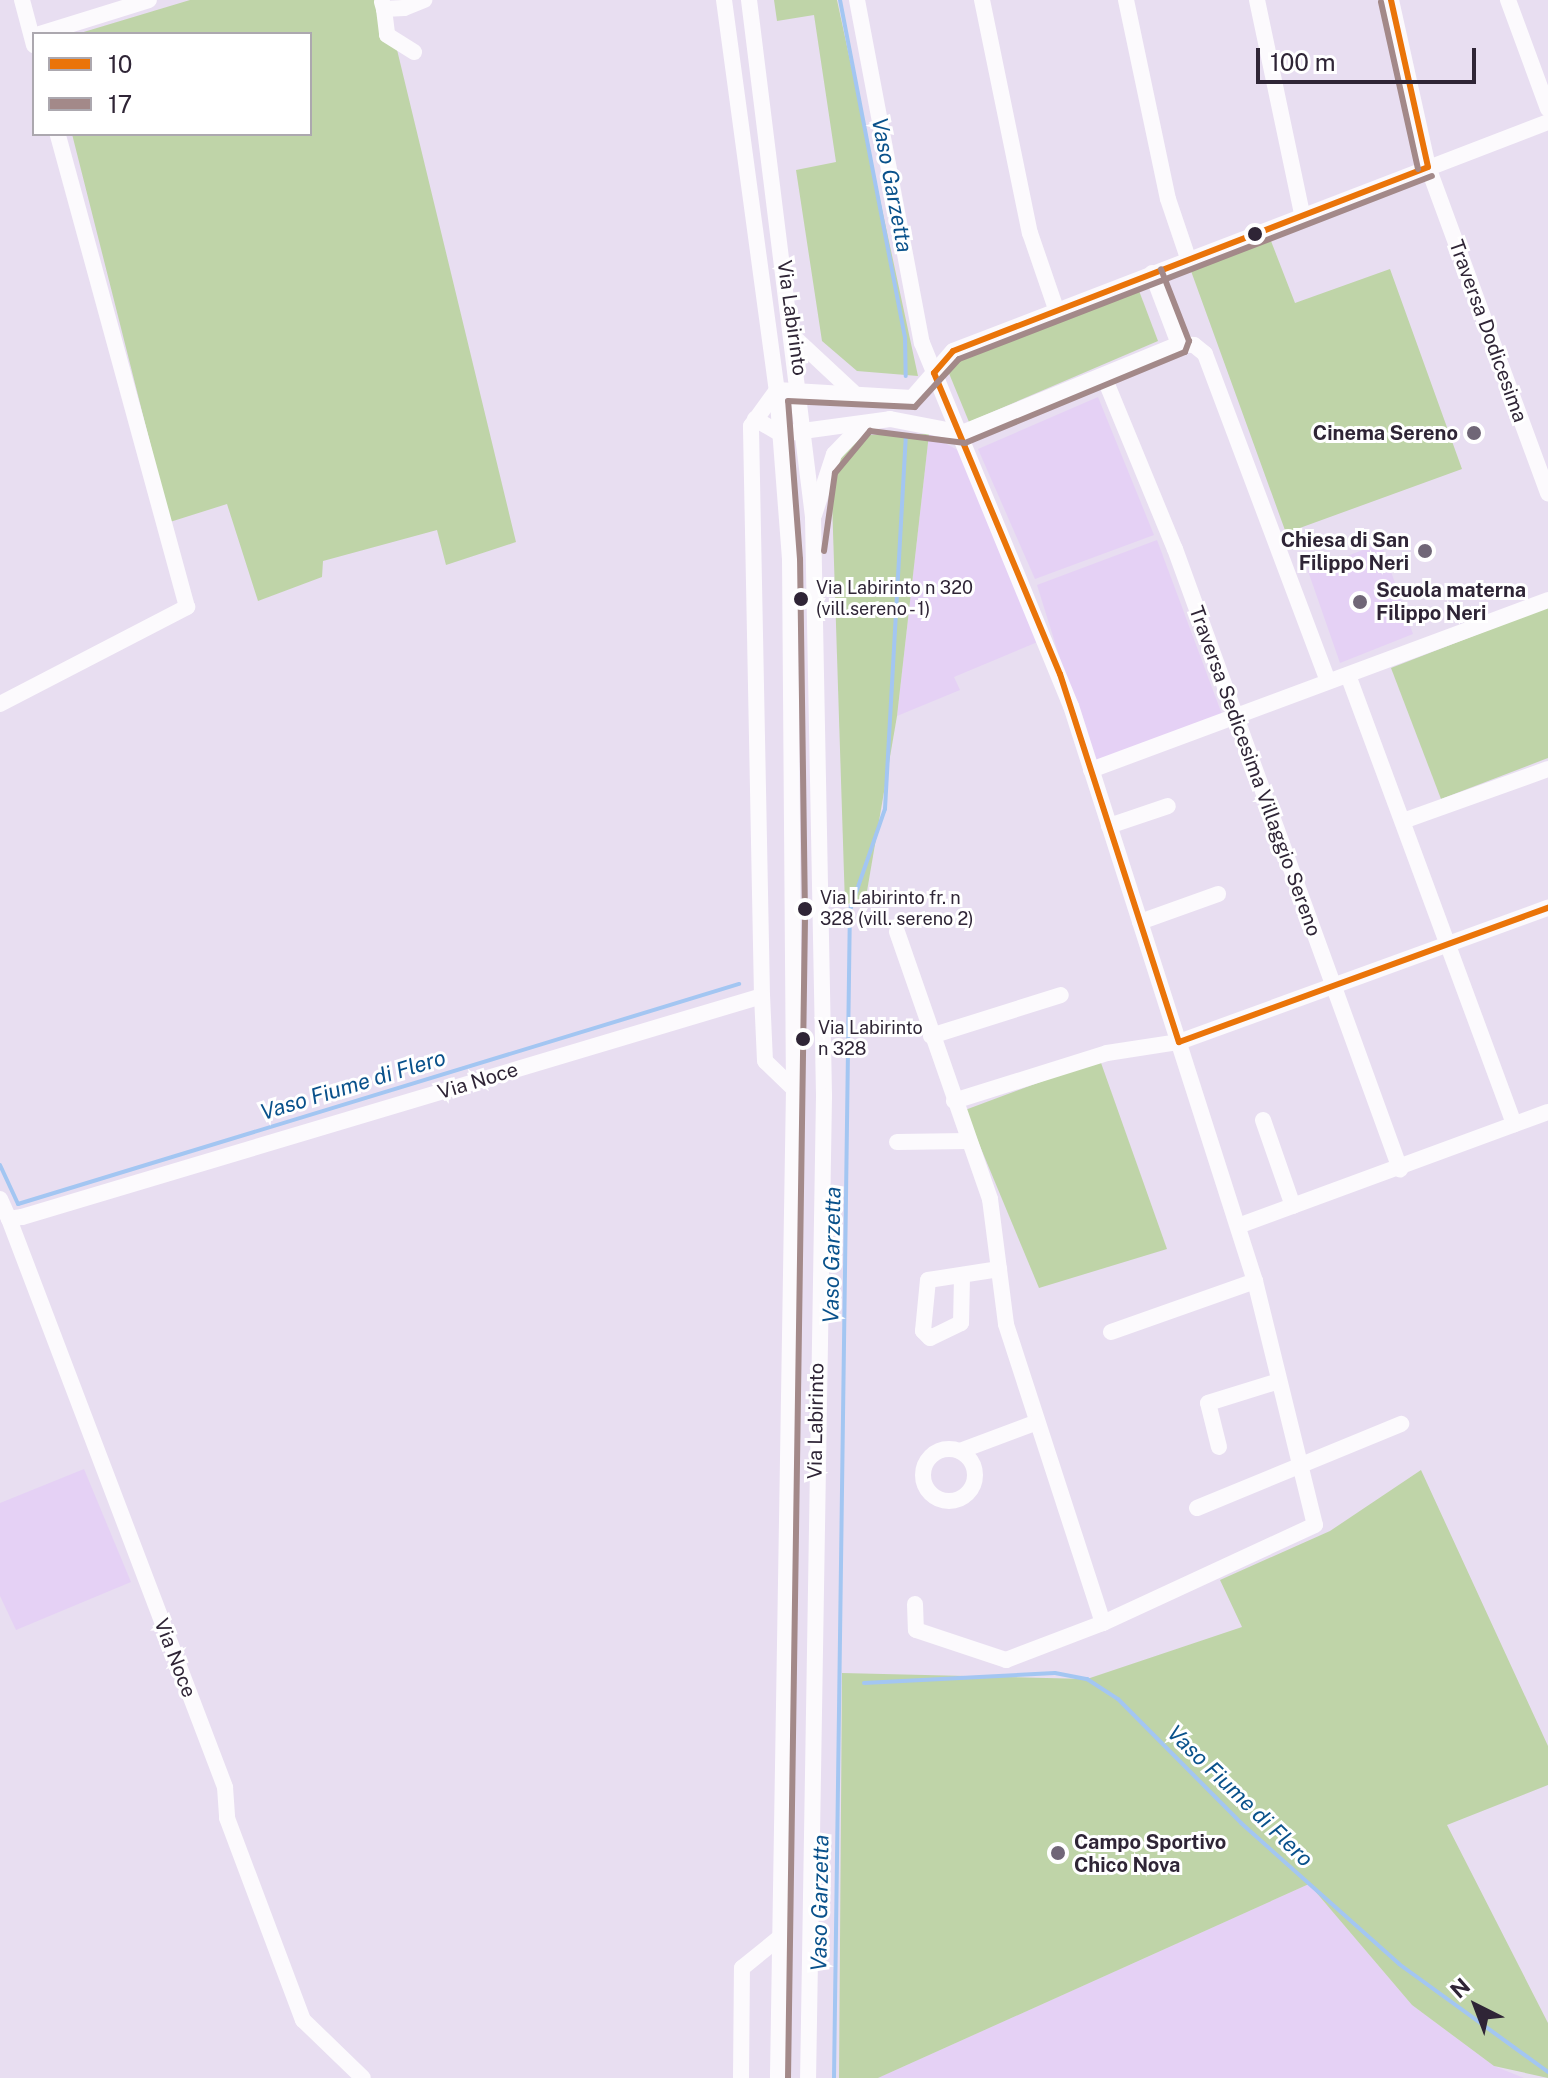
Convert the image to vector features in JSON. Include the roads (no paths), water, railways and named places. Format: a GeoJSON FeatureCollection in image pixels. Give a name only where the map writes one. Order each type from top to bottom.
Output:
{"type":"FeatureCollection","features":[{"type":"Feature","properties":{"kind":"street"},"geometry":{"type":"LineString","coordinates":[[22,0],[33,32]]}},
{"type":"Feature","properties":{"kind":"street"},"geometry":{"type":"LineString","coordinates":[[53,32],[149,0]]}},
{"type":"Feature","properties":{"kind":"street"},"geometry":{"type":"LineString","coordinates":[[414,52],[387,35],[383,4],[424,0]]}},
{"type":"Feature","properties":{"kind":"street","name":"Via Labirinto"},"geometry":{"type":"LineString","coordinates":[[724,0],[777,390],[790,574],[794,1089],[778,2078]]}},
{"type":"Feature","properties":{"kind":"street","name":"Via Labirinto"},"geometry":{"type":"LineString","coordinates":[[749,0],[802,388],[813,517],[824,1096],[808,2078]]}},
{"type":"Feature","properties":{"kind":"street"},"geometry":{"type":"LineString","coordinates":[[857,0],[922,343],[1060,674],[1255,1281],[1297,1470],[1315,1525],[1103,1623],[1006,1660],[916,1630],[915,1604]]}},
{"type":"Feature","properties":{"kind":"street"},"geometry":{"type":"LineString","coordinates":[[982,0],[1030,233],[1056,309]]}},
{"type":"Feature","properties":{"kind":"street"},"geometry":{"type":"LineString","coordinates":[[1126,0],[1168,199],[1188,258]]}},
{"type":"Feature","properties":{"kind":"street"},"geometry":{"type":"LineString","coordinates":[[1257,0],[1302,214]]}},
{"type":"Feature","properties":{"kind":"street","name":"Traversa Dodicesima"},"geometry":{"type":"LineString","coordinates":[[1391,0],[1428,167],[1548,494]]}},
{"type":"Feature","properties":{"kind":"street"},"geometry":{"type":"LineString","coordinates":[[1508,0],[1548,109]]}},
{"type":"Feature","properties":{"kind":"street"},"geometry":{"type":"LineString","coordinates":[[794,1089],[765,1061],[762,996],[755,419],[777,390],[802,388],[912,398],[953,351],[1302,214],[1548,122]]}},
{"type":"Feature","properties":{"kind":"street"},"geometry":{"type":"LineString","coordinates":[[0,704],[187,607],[59,136]]}},
{"type":"Feature","properties":{"kind":"street"},"geometry":{"type":"LineString","coordinates":[[1152,273],[1179,344]]}},
{"type":"Feature","properties":{"kind":"street"},"geometry":{"type":"LineString","coordinates":[[795,338],[853,392]]}},
{"type":"Feature","properties":{"kind":"street"},"geometry":{"type":"LineString","coordinates":[[755,419],[781,434],[890,419],[962,433],[1179,344],[1205,354],[1328,681]]}},
{"type":"Feature","properties":{"kind":"street","name":"Traversa Sedicesima Villaggio Sereno"},"geometry":{"type":"LineString","coordinates":[[1104,377],[1400,1169]]}},
{"type":"Feature","properties":{"kind":"street"},"geometry":{"type":"LineString","coordinates":[[813,517],[834,454],[865,422]]}},
{"type":"Feature","properties":{"kind":"street"},"geometry":{"type":"LineString","coordinates":[[1091,770],[1548,600]]}},
{"type":"Feature","properties":{"kind":"street"},"geometry":{"type":"LineString","coordinates":[[1348,675],[1514,1124]]}},
{"type":"Feature","properties":{"kind":"street"},"geometry":{"type":"LineString","coordinates":[[1403,821],[1548,769]]}},
{"type":"Feature","properties":{"kind":"street"},"geometry":{"type":"LineString","coordinates":[[1109,826],[1168,806]]}},
{"type":"Feature","properties":{"kind":"street"},"geometry":{"type":"LineString","coordinates":[[1140,922],[1218,894]]}},
{"type":"Feature","properties":{"kind":"street"},"geometry":{"type":"LineString","coordinates":[[954,1101],[1107,1053],[1179,1042],[1548,908]]}},
{"type":"Feature","properties":{"kind":"street"},"geometry":{"type":"LineString","coordinates":[[897,932],[967,1141],[990,1199],[1006,1324],[1103,1623]]}},
{"type":"Feature","properties":{"kind":"street"},"geometry":{"type":"LineString","coordinates":[[931,1036],[1061,995]]}},
{"type":"Feature","properties":{"kind":"street","name":"Via Noce"},"geometry":{"type":"LineString","coordinates":[[9,1219],[762,996]]}},
{"type":"Feature","properties":{"kind":"street"},"geometry":{"type":"LineString","coordinates":[[1238,1226],[1400,1169],[1548,1112]]}},
{"type":"Feature","properties":{"kind":"street"},"geometry":{"type":"LineString","coordinates":[[1263,1120],[1293,1206]]}},
{"type":"Feature","properties":{"kind":"street"},"geometry":{"type":"LineString","coordinates":[[897,1142],[967,1141]]}},
{"type":"Feature","properties":{"kind":"street","name":"Via Noce"},"geometry":{"type":"LineString","coordinates":[[0,1199],[225,1787],[227,1818],[303,2020],[363,2078]]}},
{"type":"Feature","properties":{"kind":"street"},"geometry":{"type":"LineString","coordinates":[[962,1277],[999,1269]]}},
{"type":"Feature","properties":{"kind":"street"},"geometry":{"type":"LineString","coordinates":[[1111,1332],[1255,1281]]}},
{"type":"Feature","properties":{"kind":"street"},"geometry":{"type":"LineString","coordinates":[[1219,1447],[1208,1403],[1279,1381]]}},
{"type":"Feature","properties":{"kind":"street"},"geometry":{"type":"LineString","coordinates":[[960,1451],[1037,1422]]}},
{"type":"Feature","properties":{"kind":"street"},"geometry":{"type":"LineString","coordinates":[[1197,1508],[1297,1470],[1401,1424]]}},
{"type":"Feature","properties":{"kind":"street"},"geometry":{"type":"LineString","coordinates":[[741,2078],[742,1968],[779,1938]]}},
{"type":"Feature","properties":{"kind":"waterway","name":"Vaso Garzetta"},"geometry":{"type":"LineString","coordinates":[[840,0],[905,337],[906,376]]}},
{"type":"Feature","properties":{"kind":"waterway"},"geometry":{"type":"LineString","coordinates":[[834,2078],[850,910],[885,809],[906,439]]}},
{"type":"Feature","properties":{"kind":"waterway","name":"Vaso Fiume di Flero"},"geometry":{"type":"LineString","coordinates":[[0,1165],[18,1204],[739,984]]}},
{"type":"Feature","properties":{"kind":"waterway","name":"Vaso Fiume di Flero"},"geometry":{"type":"LineString","coordinates":[[864,1683],[1055,1673],[1087,1679],[1118,1699],[1241,1823],[1399,1964],[1548,2072]]}},
{"type":"Feature","properties":{"kind":"place","name":"Cinema Sereno"},"geometry":{"type":"Point","coordinates":[1474,433]}},
{"type":"Feature","properties":{"kind":"place","name":"Chiesa di San Filippo Neri"},"geometry":{"type":"Point","coordinates":[1425,551]}},
{"type":"Feature","properties":{"kind":"place","name":"Via Labirinto n 320 (vill.sereno - 1)"},"geometry":{"type":"Point","coordinates":[801,599]}},
{"type":"Feature","properties":{"kind":"place","name":"Scuola materna Filippo Neri"},"geometry":{"type":"Point","coordinates":[1360,602]}},
{"type":"Feature","properties":{"kind":"place","name":"Via Labirinto fr. n 328 (vill. sereno 2)"},"geometry":{"type":"Point","coordinates":[805,909]}},
{"type":"Feature","properties":{"kind":"place","name":"Via Labirinto n 328"},"geometry":{"type":"Point","coordinates":[803,1039]}},
{"type":"Feature","properties":{"kind":"place","name":"Campo Sportivo Chico Nova"},"geometry":{"type":"Point","coordinates":[1058,1853]}}]}
